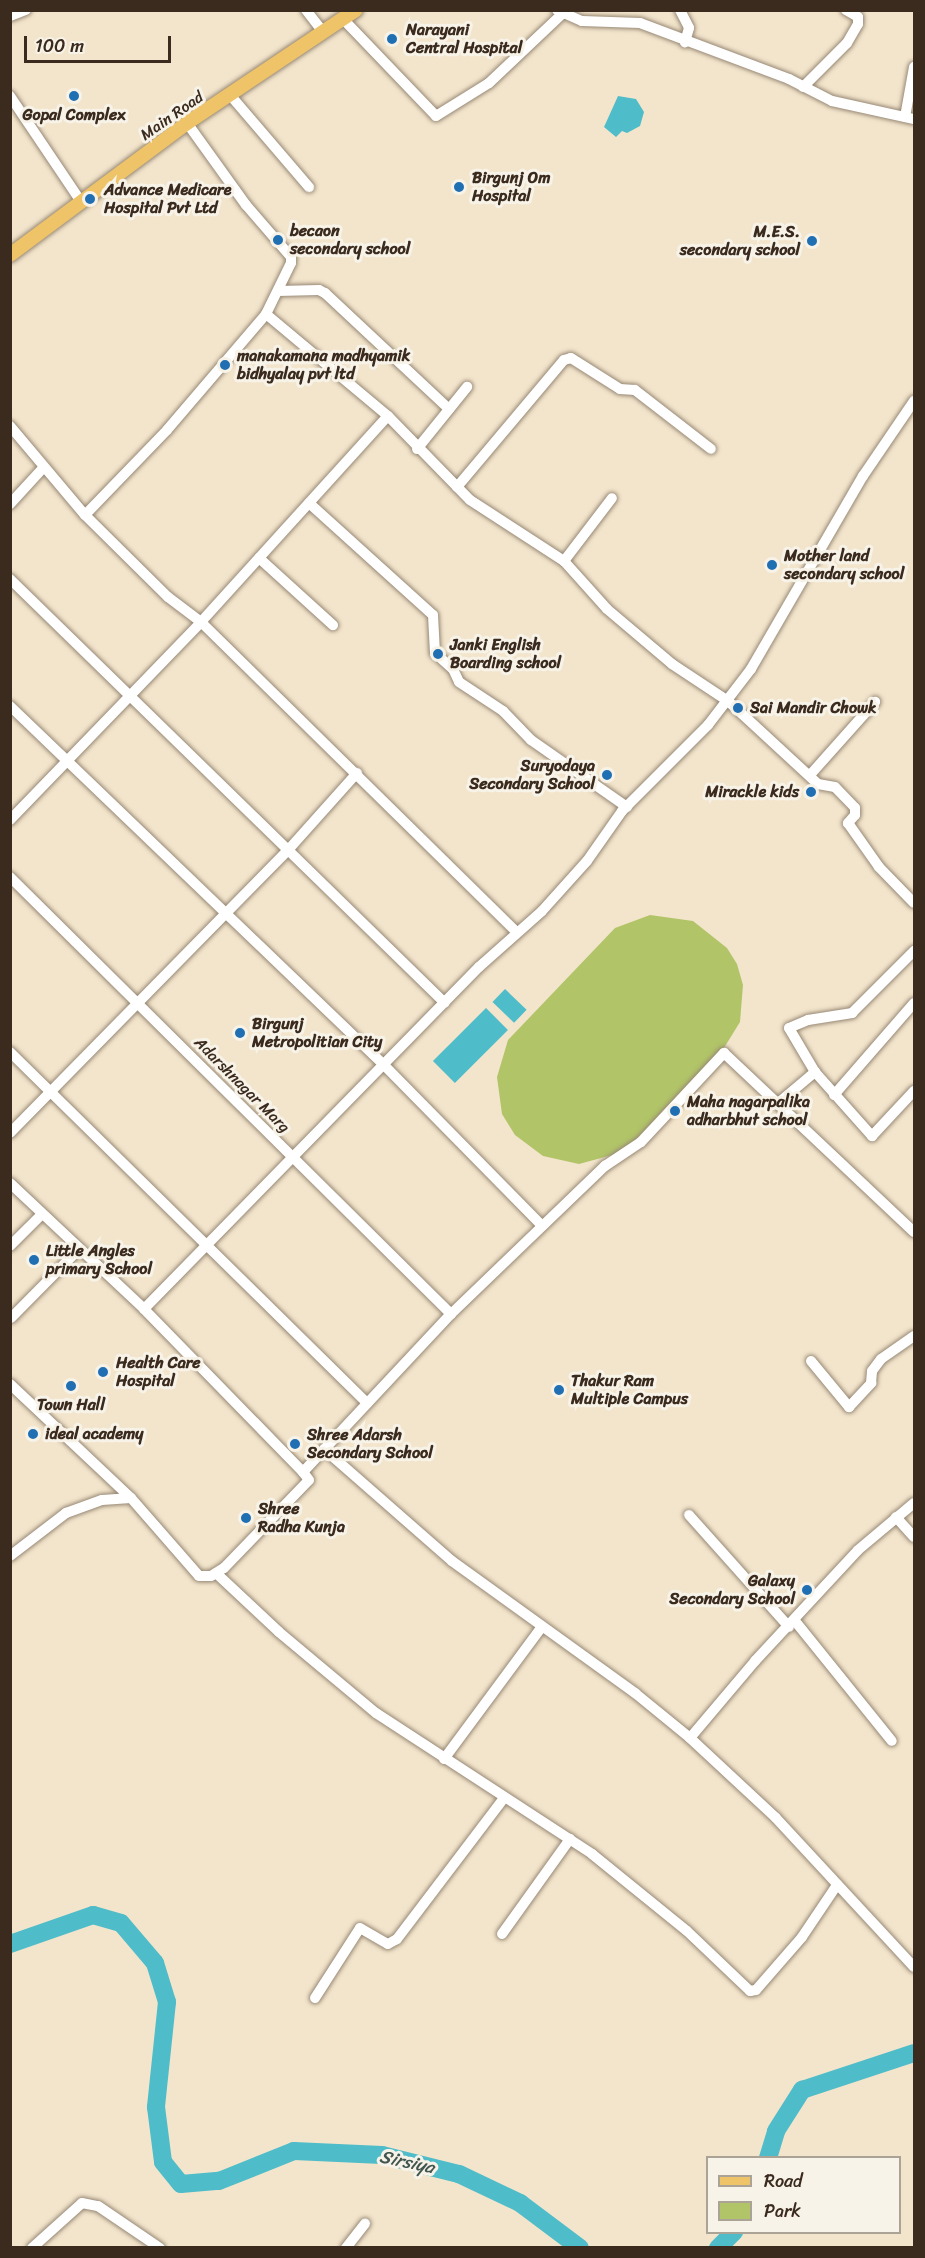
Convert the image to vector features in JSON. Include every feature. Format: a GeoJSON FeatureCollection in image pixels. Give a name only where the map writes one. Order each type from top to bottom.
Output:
{"type":"FeatureCollection","features":[{"type":"Feature","properties":{"kind":"main road","name":"Main Road"},"geometry":{"type":"LineString","coordinates":[[10,255],[187,123],[231,96],[356,10]]}},
{"type":"Feature","properties":{"kind":"street"},"geometry":{"type":"LineString","coordinates":[[10,16],[26,10]]}},
{"type":"Feature","properties":{"kind":"street"},"geometry":{"type":"LineString","coordinates":[[306,10],[323,32]]}},
{"type":"Feature","properties":{"kind":"street"},"geometry":{"type":"LineString","coordinates":[[680,10],[690,28],[685,42]]}},
{"type":"Feature","properties":{"kind":"street"},"geometry":{"type":"LineString","coordinates":[[804,87],[847,43],[858,24],[858,17],[846,10]]}},
{"type":"Feature","properties":{"kind":"street"},"geometry":{"type":"LineString","coordinates":[[344,20],[436,116],[489,83],[560,12],[582,21],[640,23],[804,87],[832,101],[910,118],[915,67]]}},
{"type":"Feature","properties":{"kind":"street"},"geometry":{"type":"LineString","coordinates":[[10,96],[82,203]]}},
{"type":"Feature","properties":{"kind":"street"},"geometry":{"type":"LineString","coordinates":[[231,96],[309,187]]}},
{"type":"Feature","properties":{"kind":"street"},"geometry":{"type":"LineString","coordinates":[[85,515],[167,430],[266,314],[291,257],[246,205],[187,123]]}},
{"type":"Feature","properties":{"kind":"street"},"geometry":{"type":"LineString","coordinates":[[278,291],[319,290],[325,293],[449,409]]}},
{"type":"Feature","properties":{"kind":"street"},"geometry":{"type":"LineString","coordinates":[[266,314],[388,416],[417,449],[457,487],[489,513],[564,561],[607,609],[672,664],[728,701],[818,784],[835,787],[855,808],[855,815],[848,823],[879,867],[915,903]]}},
{"type":"Feature","properties":{"kind":"street"},"geometry":{"type":"LineString","coordinates":[[457,487],[564,360],[571,358],[620,389],[635,390],[711,449]]}},
{"type":"Feature","properties":{"kind":"street"},"geometry":{"type":"LineString","coordinates":[[417,449],[467,387]]}},
{"type":"Feature","properties":{"kind":"street"},"geometry":{"type":"LineString","coordinates":[[144,1309],[516,932],[542,911],[627,807],[661,776],[728,701],[805,579],[863,476],[915,401]]}},
{"type":"Feature","properties":{"kind":"street"},"geometry":{"type":"LineString","coordinates":[[10,820],[201,622],[388,416]]}},
{"type":"Feature","properties":{"kind":"street"},"geometry":{"type":"LineString","coordinates":[[10,426],[85,515],[168,597],[201,622],[516,932]]}},
{"type":"Feature","properties":{"kind":"street"},"geometry":{"type":"LineString","coordinates":[[10,504],[44,467]]}},
{"type":"Feature","properties":{"kind":"street"},"geometry":{"type":"LineString","coordinates":[[564,561],[612,498]]}},
{"type":"Feature","properties":{"kind":"street"},"geometry":{"type":"LineString","coordinates":[[309,503],[434,615],[435,652],[453,669],[459,682],[504,711],[531,740],[627,807]]}},
{"type":"Feature","properties":{"kind":"street"},"geometry":{"type":"LineString","coordinates":[[259,558],[333,625]]}},
{"type":"Feature","properties":{"kind":"street"},"geometry":{"type":"LineString","coordinates":[[10,579],[131,694],[445,1003]]}},
{"type":"Feature","properties":{"kind":"street"},"geometry":{"type":"LineString","coordinates":[[810,775],[875,702]]}},
{"type":"Feature","properties":{"kind":"street"},"geometry":{"type":"LineString","coordinates":[[10,706],[225,915],[385,1066],[542,1226]]}},
{"type":"Feature","properties":{"kind":"street"},"geometry":{"type":"LineString","coordinates":[[10,1133],[289,849],[357,773]]}},
{"type":"Feature","properties":{"kind":"street","name":"Adarshnagar Marg"},"geometry":{"type":"LineString","coordinates":[[10,877],[451,1314]]}},
{"type":"Feature","properties":{"kind":"street"},"geometry":{"type":"LineString","coordinates":[[915,951],[852,1013],[808,1020],[789,1028],[815,1072],[872,1136],[915,1091]]}},
{"type":"Feature","properties":{"kind":"street"},"geometry":{"type":"LineString","coordinates":[[834,1095],[915,1003]]}},
{"type":"Feature","properties":{"kind":"street"},"geometry":{"type":"LineString","coordinates":[[10,1052],[209,1245],[367,1403]]}},
{"type":"Feature","properties":{"kind":"street"},"geometry":{"type":"LineString","coordinates":[[303,1472],[451,1314],[605,1166],[641,1142],[724,1053],[915,1232]]}},
{"type":"Feature","properties":{"kind":"street"},"geometry":{"type":"LineString","coordinates":[[777,1104],[815,1072]]}},
{"type":"Feature","properties":{"kind":"street"},"geometry":{"type":"LineString","coordinates":[[10,1183],[144,1309],[309,1480],[216,1573],[199,1576],[131,1498],[10,1384]]}},
{"type":"Feature","properties":{"kind":"street"},"geometry":{"type":"LineString","coordinates":[[10,1246],[42,1214]]}},
{"type":"Feature","properties":{"kind":"street"},"geometry":{"type":"LineString","coordinates":[[11,1318],[79,1248]]}},
{"type":"Feature","properties":{"kind":"street"},"geometry":{"type":"LineString","coordinates":[[811,1361],[849,1407],[871,1383],[872,1371],[881,1359],[915,1335]]}},
{"type":"Feature","properties":{"kind":"street"},"geometry":{"type":"LineString","coordinates":[[324,1449],[452,1561],[635,1693],[690,1738],[776,1818],[915,1967]]}},
{"type":"Feature","properties":{"kind":"street"},"geometry":{"type":"LineString","coordinates":[[10,1556],[66,1513],[102,1500],[131,1498]]}},
{"type":"Feature","properties":{"kind":"street"},"geometry":{"type":"LineString","coordinates":[[690,1738],[748,1669],[858,1551],[915,1503]]}},
{"type":"Feature","properties":{"kind":"street"},"geometry":{"type":"LineString","coordinates":[[689,1515],[792,1624],[892,1741]]}},
{"type":"Feature","properties":{"kind":"street"},"geometry":{"type":"LineString","coordinates":[[896,1517],[915,1537]]}},
{"type":"Feature","properties":{"kind":"street"},"geometry":{"type":"LineString","coordinates":[[216,1573],[279,1632],[376,1713],[570,1839],[687,1931],[750,1991],[756,1990],[802,1936],[837,1885]]}},
{"type":"Feature","properties":{"kind":"street"},"geometry":{"type":"LineString","coordinates":[[444,1759],[542,1628]]}},
{"type":"Feature","properties":{"kind":"street"},"geometry":{"type":"LineString","coordinates":[[315,1998],[360,1928],[388,1944],[397,1939],[504,1798]]}},
{"type":"Feature","properties":{"kind":"street"},"geometry":{"type":"LineString","coordinates":[[502,1934],[570,1839]]}},
{"type":"Feature","properties":{"kind":"street"},"geometry":{"type":"LineString","coordinates":[[32,2247],[82,2204],[98,2206],[160,2247]]}},
{"type":"Feature","properties":{"kind":"street"},"geometry":{"type":"LineString","coordinates":[[346,2247],[365,2224]]}},
{"type":"Feature","properties":{"kind":"green space"},"geometry":{"type":"Polygon","coordinates":[[[650,915],[693,921],[727,948],[737,964],[743,985],[740,1022],[719,1056],[623,1152],[579,1164],[543,1156],[515,1135],[502,1114],[497,1077],[508,1040],[615,928],[650,915]]]}},
{"type":"Feature","properties":{"kind":"water"},"geometry":{"type":"Polygon","coordinates":[[[618,96],[636,99],[644,112],[640,126],[627,133],[622,131],[616,137],[604,127],[618,96]]]}},
{"type":"Feature","properties":{"kind":"water"},"geometry":{"type":"Polygon","coordinates":[[[505,989],[527,1010],[514,1023],[492,1002],[505,989]]]}},
{"type":"Feature","properties":{"kind":"water"},"geometry":{"type":"Polygon","coordinates":[[[486,1008],[508,1030],[455,1083],[433,1061],[486,1008]]]}},
{"type":"Feature","properties":{"kind":"waterway"},"geometry":{"type":"LineString","coordinates":[[10,1944],[93,1915],[121,1923],[155,1963],[167,2002],[156,2107],[163,2162],[181,2184],[219,2181],[294,2151],[382,2155],[459,2174],[520,2203],[580,2248]]}},
{"type":"Feature","properties":{"kind":"waterway","name":"Sirsiya"},"geometry":{"type":"LineString","coordinates":[[769,2156],[776,2131],[802,2090],[914,2053]]}},
{"type":"Feature","properties":{"kind":"waterway","name":"Sirsiya"},"geometry":{"type":"LineString","coordinates":[[718,2248],[732,2234]]}},
{"type":"Feature","properties":{"kind":"place","name":"Narayani Central Hospital"},"geometry":{"type":"Point","coordinates":[392,39]}},
{"type":"Feature","properties":{"kind":"place","name":"Gopal Complex"},"geometry":{"type":"Point","coordinates":[74,96]}},
{"type":"Feature","properties":{"kind":"place","name":"Birgunj Om Hospital"},"geometry":{"type":"Point","coordinates":[459,187]}},
{"type":"Feature","properties":{"kind":"place","name":"Advance Medicare Hospital Pvt Ltd"},"geometry":{"type":"Point","coordinates":[90,199]}},
{"type":"Feature","properties":{"kind":"place","name":"becaon secondary school"},"geometry":{"type":"Point","coordinates":[278,240]}},
{"type":"Feature","properties":{"kind":"place","name":"M.E.S. secondary school"},"geometry":{"type":"Point","coordinates":[812,241]}},
{"type":"Feature","properties":{"kind":"place","name":"manakamana madhyamik bidhyalay pvt ltd"},"geometry":{"type":"Point","coordinates":[225,365]}},
{"type":"Feature","properties":{"kind":"place","name":"Mother land secondary school"},"geometry":{"type":"Point","coordinates":[772,565]}},
{"type":"Feature","properties":{"kind":"place","name":"Janki English Boarding school"},"geometry":{"type":"Point","coordinates":[438,654]}},
{"type":"Feature","properties":{"kind":"place","name":"Sai Mandir Chowk"},"geometry":{"type":"Point","coordinates":[738,708]}},
{"type":"Feature","properties":{"kind":"place","name":"Suryodaya Secondary School"},"geometry":{"type":"Point","coordinates":[607,775]}},
{"type":"Feature","properties":{"kind":"place","name":"Mirackle kids"},"geometry":{"type":"Point","coordinates":[811,792]}},
{"type":"Feature","properties":{"kind":"place","name":"Birgunj Metropolitian City"},"geometry":{"type":"Point","coordinates":[240,1033]}},
{"type":"Feature","properties":{"kind":"place","name":"Maha nagarpalika adharbhut school"},"geometry":{"type":"Point","coordinates":[675,1111]}},
{"type":"Feature","properties":{"kind":"place","name":"Little Angles primary School"},"geometry":{"type":"Point","coordinates":[34,1260]}},
{"type":"Feature","properties":{"kind":"place","name":"Health Care Hospital"},"geometry":{"type":"Point","coordinates":[103,1372]}},
{"type":"Feature","properties":{"kind":"place","name":"Town Hall"},"geometry":{"type":"Point","coordinates":[71,1386]}},
{"type":"Feature","properties":{"kind":"place","name":"Thakur Ram Multiple Campus"},"geometry":{"type":"Point","coordinates":[559,1390]}},
{"type":"Feature","properties":{"kind":"place","name":"ideal academy"},"geometry":{"type":"Point","coordinates":[33,1434]}},
{"type":"Feature","properties":{"kind":"place","name":"Shree Adarsh Secondary School"},"geometry":{"type":"Point","coordinates":[295,1444]}},
{"type":"Feature","properties":{"kind":"place","name":"Shree Radha Kunja"},"geometry":{"type":"Point","coordinates":[246,1518]}},
{"type":"Feature","properties":{"kind":"place","name":"Galaxy Secondary School"},"geometry":{"type":"Point","coordinates":[807,1590]}}]}
